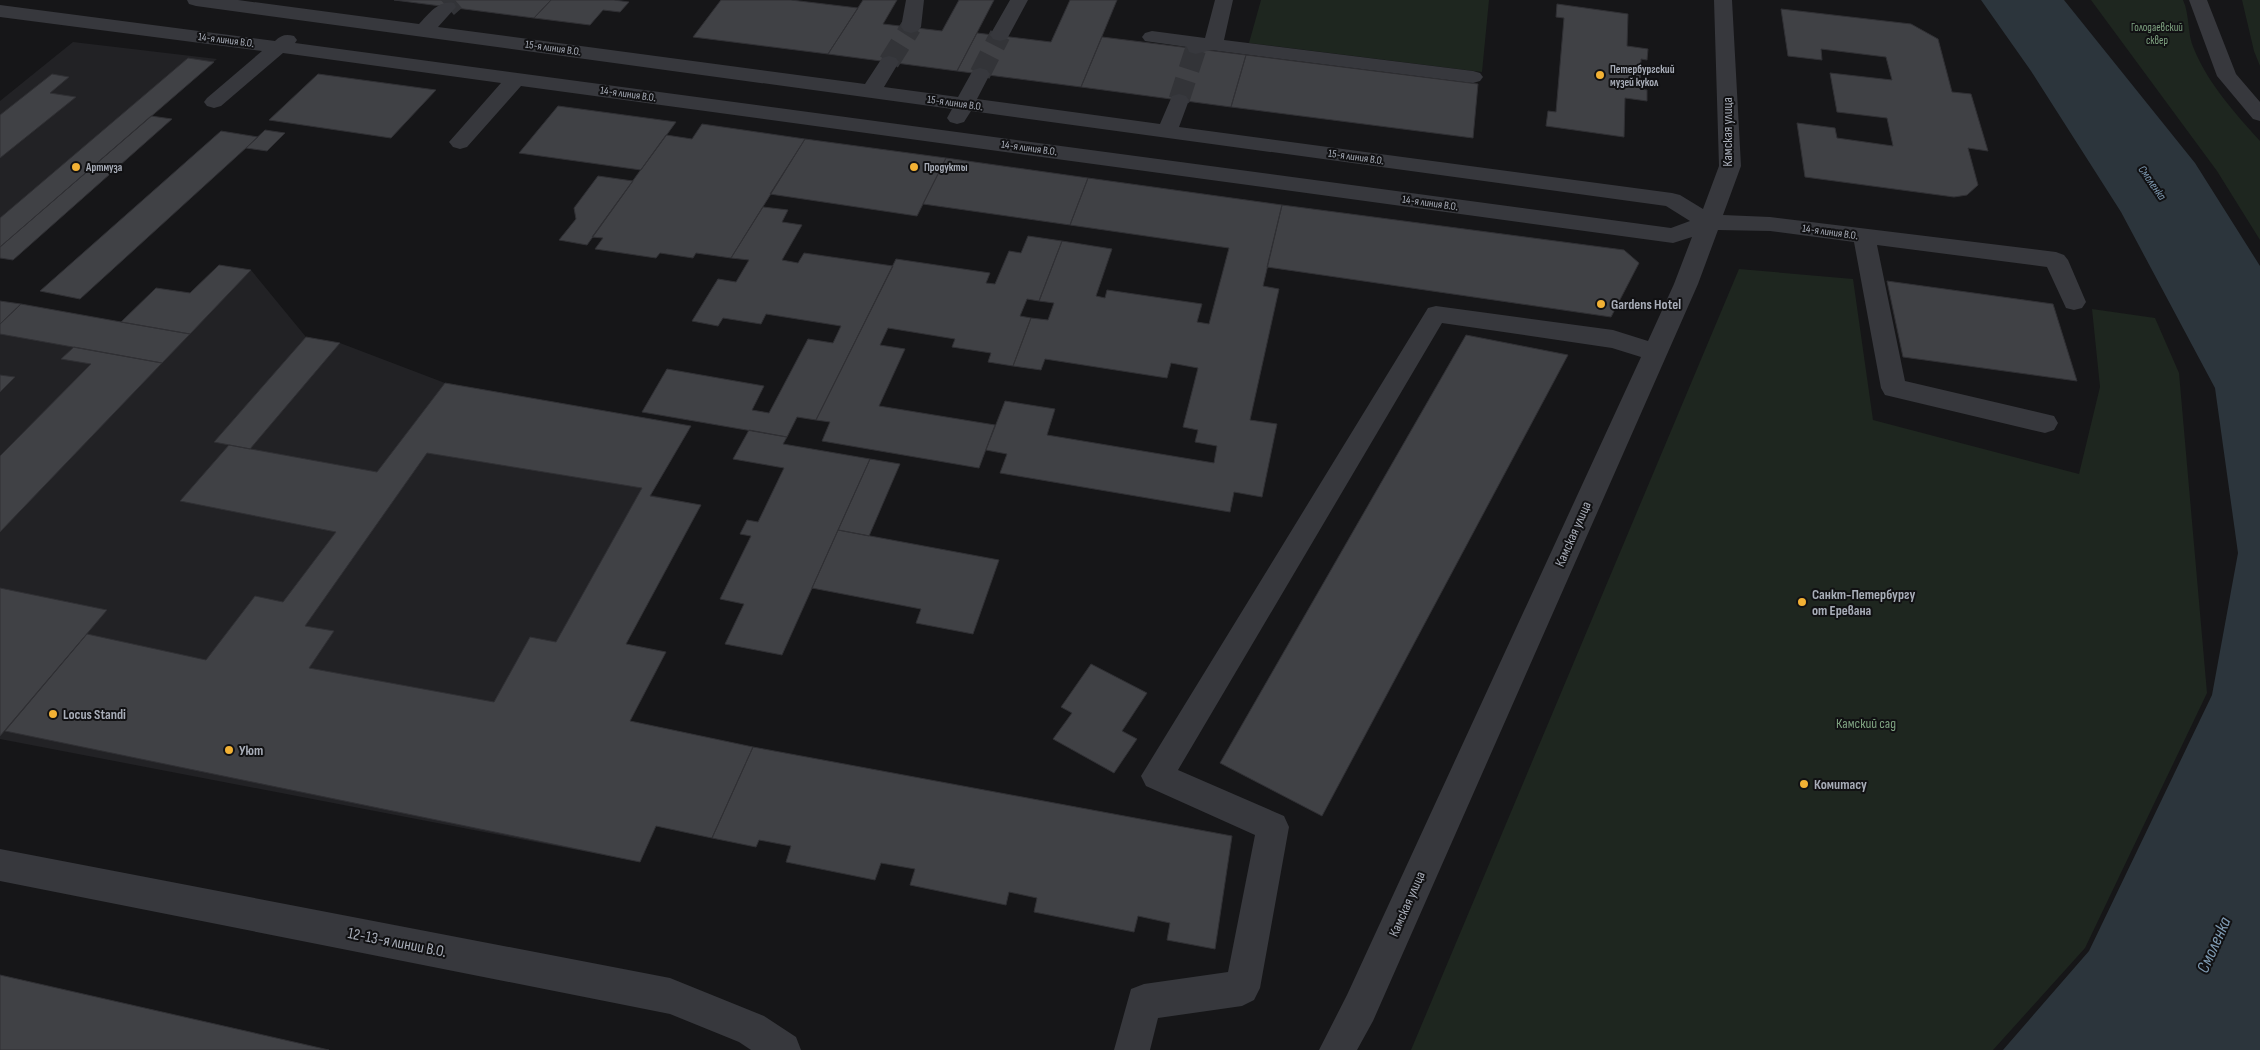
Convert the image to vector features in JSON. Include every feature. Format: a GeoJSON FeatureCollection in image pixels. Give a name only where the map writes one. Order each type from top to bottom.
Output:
{"type":"FeatureCollection","features":[{"type":"Feature","properties":{"kind":"street","name":"15-я линия В.О."},"geometry":{"type":"LineString","coordinates":[[196,0],[301,9],[423,31],[1672,200],[1708,222]]}},
{"type":"Feature","properties":{"kind":"street"},"geometry":{"type":"LineString","coordinates":[[911,27],[915,0]]}},
{"type":"Feature","properties":{"kind":"street"},"geometry":{"type":"LineString","coordinates":[[1000,36],[1019,0]]}},
{"type":"Feature","properties":{"kind":"street"},"geometry":{"type":"LineString","coordinates":[[1204,46],[1224,0]]}},
{"type":"Feature","properties":{"kind":"street","name":"Камская улица"},"geometry":{"type":"LineString","coordinates":[[1337,1050],[1364,999],[1686,284],[1730,166],[1723,0]]}},
{"type":"Feature","properties":{"kind":"street"},"geometry":{"type":"LineString","coordinates":[[2198,0],[2227,76],[2259,113]]}},
{"type":"Feature","properties":{"kind":"street"},"geometry":{"type":"LineString","coordinates":[[423,31],[447,7]]}},
{"type":"Feature","properties":{"kind":"street"},"geometry":{"type":"LineString","coordinates":[[214,102],[280,47],[301,9]]}},
{"type":"Feature","properties":{"kind":"street","name":"14-я линия В.О."},"geometry":{"type":"LineString","coordinates":[[0,11],[280,47],[1672,236],[1708,222],[1770,224],[2056,260],[2074,302]]}},
{"type":"Feature","properties":{"kind":"street"},"geometry":{"type":"LineString","coordinates":[[1152,36],[1204,46],[1473,77]]}},
{"type":"Feature","properties":{"kind":"street"},"geometry":{"type":"LineString","coordinates":[[871,91],[888,62]]}},
{"type":"Feature","properties":{"kind":"street"},"geometry":{"type":"LineString","coordinates":[[947,137],[980,74]]}},
{"type":"Feature","properties":{"kind":"street"},"geometry":{"type":"LineString","coordinates":[[460,142],[516,79]]}},
{"type":"Feature","properties":{"kind":"street"},"geometry":{"type":"LineString","coordinates":[[1167,132],[1179,100]]}},
{"type":"Feature","properties":{"kind":"street"},"geometry":{"type":"LineString","coordinates":[[1864,236],[1870,275],[1894,388],[2045,423]]}},
{"type":"Feature","properties":{"kind":"street"},"geometry":{"type":"LineString","coordinates":[[1132,1050],[1144,1002],[1242,988],[1273,827],[1157,776],[1436,314],[1613,339],[1654,352]]}},
{"type":"Feature","properties":{"kind":"street","name":"12-13-я линии В.О."},"geometry":{"type":"LineString","coordinates":[[0,865],[670,996],[751,1029],[783,1050]]}},
{"type":"Feature","properties":{"kind":"shaded area"},"geometry":{"type":"Polygon","coordinates":[[[73,42],[217,59],[0,247],[0,101],[73,42]]]}},
{"type":"Feature","properties":{"kind":"shaded area"},"geometry":{"type":"Polygon","coordinates":[[[219,265],[251,270],[306,337],[340,343],[445,383],[691,426],[651,495],[701,505],[626,644],[666,652],[630,721],[753,747],[712,838],[656,826],[640,862],[0,739],[0,301],[121,322],[156,288],[190,293],[219,265]]]}},
{"type":"Feature","properties":{"kind":"green space"},"geometry":{"type":"Polygon","coordinates":[[[1261,0],[1489,0],[1482,72],[1249,43],[1261,0]]]}},
{"type":"Feature","properties":{"kind":"green space","name":"Голодаевский сквер"},"geometry":{"type":"Polygon","coordinates":[[[2091,0],[2183,0],[2187,12],[2190,37],[2207,75],[2223,98],[2260,141],[2260,240],[2217,171],[2091,0]]]}},
{"type":"Feature","properties":{"kind":"green space"},"geometry":{"type":"Polygon","coordinates":[[[2242,0],[2260,0],[2260,66],[2254,51],[2242,0]]]}},
{"type":"Feature","properties":{"kind":"green space","name":"Камский сад"},"geometry":{"type":"Polygon","coordinates":[[[1739,269],[1853,279],[1873,420],[2079,474],[2100,387],[2092,309],[2155,318],[2179,373],[2207,693],[2085,948],[1993,1050],[1411,1050],[1739,269]]]}},
{"type":"Feature","properties":{"kind":"water","name":"Смоленка"},"geometry":{"type":"Polygon","coordinates":[[[1981,0],[2064,0],[2195,163],[2260,266],[2260,1050],[2003,1050],[2089,951],[2212,695],[2238,553],[2215,388],[2121,212],[2031,71],[1981,0]]]}},
{"type":"Feature","properties":{"kind":"building"},"geometry":{"type":"Polygon","coordinates":[[[394,0],[551,0],[534,18],[394,0]]]}},
{"type":"Feature","properties":{"kind":"building"},"geometry":{"type":"Polygon","coordinates":[[[551,0],[614,0],[629,2],[620,12],[603,10],[590,25],[534,18],[551,0]]]}},
{"type":"Feature","properties":{"kind":"building"},"geometry":{"type":"Polygon","coordinates":[[[721,0],[791,0],[858,8],[828,54],[693,37],[721,0]]]}},
{"type":"Feature","properties":{"kind":"building"},"geometry":{"type":"Polygon","coordinates":[[[863,0],[897,0],[883,24],[942,31],[959,0],[994,0],[957,71],[828,54],[863,0]]]}},
{"type":"Feature","properties":{"kind":"building"},"geometry":{"type":"Polygon","coordinates":[[[1070,0],[1117,0],[1081,87],[957,71],[977,33],[1051,42],[1070,0]]]}},
{"type":"Feature","properties":{"kind":"building","name":"Петербургский музей кукол"},"geometry":{"type":"Polygon","coordinates":[[[1557,4],[1628,14],[1627,46],[1648,49],[1647,60],[1641,59],[1640,89],[1647,90],[1647,101],[1625,98],[1624,137],[1546,126],[1548,111],[1556,112],[1564,18],[1556,17],[1557,4]]]}},
{"type":"Feature","properties":{"kind":"building"},"geometry":{"type":"Polygon","coordinates":[[[1781,9],[1911,24],[1938,39],[1952,92],[1971,94],[1988,151],[1968,148],[1978,185],[1967,195],[1954,197],[1805,177],[1797,123],[1835,128],[1837,138],[1893,146],[1887,118],[1837,112],[1830,73],[1892,80],[1886,57],[1821,49],[1822,60],[1788,56],[1781,9]]]}},
{"type":"Feature","properties":{"kind":"building"},"geometry":{"type":"Polygon","coordinates":[[[1102,37],[1246,55],[1231,107],[1081,87],[1102,37]]]}},
{"type":"Feature","properties":{"kind":"building"},"geometry":{"type":"Polygon","coordinates":[[[1246,55],[1478,84],[1473,138],[1231,107],[1246,55]]]}},
{"type":"Feature","properties":{"kind":"building","name":"Артмуза"},"geometry":{"type":"Polygon","coordinates":[[[188,58],[214,62],[0,247],[0,218],[188,58]]]}},
{"type":"Feature","properties":{"kind":"building"},"geometry":{"type":"Polygon","coordinates":[[[52,74],[69,77],[50,93],[76,97],[0,158],[0,115],[52,74]]]}},
{"type":"Feature","properties":{"kind":"building"},"geometry":{"type":"Polygon","coordinates":[[[318,74],[436,90],[391,138],[269,120],[318,74]]]}},
{"type":"Feature","properties":{"kind":"building"},"geometry":{"type":"Polygon","coordinates":[[[558,106],[676,122],[641,170],[519,153],[558,106]]]}},
{"type":"Feature","properties":{"kind":"building"},"geometry":{"type":"Polygon","coordinates":[[[151,116],[172,119],[13,260],[0,258],[0,247],[151,116]]]}},
{"type":"Feature","properties":{"kind":"building"},"geometry":{"type":"Polygon","coordinates":[[[702,124],[805,139],[731,258],[696,253],[693,258],[660,253],[656,258],[595,249],[603,238],[592,237],[666,135],[692,139],[702,124]]]}},
{"type":"Feature","properties":{"kind":"building"},"geometry":{"type":"Polygon","coordinates":[[[265,130],[285,133],[267,151],[246,148],[265,130]]]}},
{"type":"Feature","properties":{"kind":"building"},"geometry":{"type":"Polygon","coordinates":[[[221,131],[258,137],[80,299],[40,291],[221,131]]]}},
{"type":"Feature","properties":{"kind":"building"},"geometry":{"type":"Polygon","coordinates":[[[805,139],[946,158],[917,216],[770,194],[805,139]]]}},
{"type":"Feature","properties":{"kind":"building"},"geometry":{"type":"Polygon","coordinates":[[[946,158],[1088,178],[1070,225],[923,204],[946,158]]]}},
{"type":"Feature","properties":{"kind":"building"},"geometry":{"type":"Polygon","coordinates":[[[598,176],[633,181],[587,245],[559,240],[576,219],[574,208],[598,176]]]}},
{"type":"Feature","properties":{"kind":"building"},"geometry":{"type":"Polygon","coordinates":[[[1088,178],[1282,205],[1263,286],[1279,289],[1250,420],[1277,424],[1262,497],[1234,492],[1230,512],[1000,473],[1007,454],[986,450],[1005,401],[1055,409],[1047,435],[1214,463],[1217,446],[1195,442],[1198,430],[1183,427],[1198,368],[1171,363],[1167,378],[1045,359],[1041,370],[1013,366],[1031,318],[1048,320],[1054,303],[1039,301],[1062,241],[1112,249],[1096,296],[1105,298],[1107,290],[1202,304],[1197,322],[1209,324],[1229,248],[1070,225],[1088,178]]]}},
{"type":"Feature","properties":{"kind":"building"},"geometry":{"type":"Polygon","coordinates":[[[1282,205],[1624,250],[1639,263],[1611,317],[1267,267],[1282,205]]]}},
{"type":"Feature","properties":{"kind":"building"},"geometry":{"type":"Polygon","coordinates":[[[763,207],[788,210],[782,222],[802,225],[782,260],[798,263],[804,253],[893,266],[816,420],[797,417],[787,437],[642,412],[667,369],[764,386],[752,410],[769,413],[808,339],[833,343],[841,326],[766,314],[761,324],[723,318],[718,326],[692,321],[718,279],[736,282],[749,260],[731,258],[763,207]]]}},
{"type":"Feature","properties":{"kind":"building"},"geometry":{"type":"Polygon","coordinates":[[[1028,236],[1062,241],[1039,301],[1027,299],[1020,316],[1031,318],[1013,366],[988,362],[991,353],[952,347],[955,339],[888,328],[880,345],[905,349],[879,406],[995,425],[979,468],[822,441],[830,422],[816,420],[896,259],[990,273],[986,283],[995,284],[1009,251],[1021,253],[1028,236]]]}},
{"type":"Feature","properties":{"kind":"building"},"geometry":{"type":"Polygon","coordinates":[[[219,265],[251,270],[190,334],[121,322],[156,288],[190,293],[219,265]]]}},
{"type":"Feature","properties":{"kind":"building"},"geometry":{"type":"Polygon","coordinates":[[[1887,281],[2053,304],[2077,381],[1903,357],[1887,281]]]}},
{"type":"Feature","properties":{"kind":"building"},"geometry":{"type":"Polygon","coordinates":[[[0,301],[21,304],[0,324],[0,301]]]}},
{"type":"Feature","properties":{"kind":"building"},"geometry":{"type":"Polygon","coordinates":[[[21,304],[190,334],[162,363],[0,334],[0,324],[21,304]]]}},
{"type":"Feature","properties":{"kind":"building"},"geometry":{"type":"Polygon","coordinates":[[[1466,335],[1568,355],[1322,816],[1220,763],[1466,335]]]}},
{"type":"Feature","properties":{"kind":"building"},"geometry":{"type":"Polygon","coordinates":[[[306,337],[340,343],[250,449],[214,442],[306,337]]]}},
{"type":"Feature","properties":{"kind":"building"},"geometry":{"type":"Polygon","coordinates":[[[74,347],[162,363],[0,532],[0,456],[91,364],[61,359],[74,347]]]}},
{"type":"Feature","properties":{"kind":"building"},"geometry":{"type":"Polygon","coordinates":[[[0,375],[15,377],[0,392],[0,375]]]}},
{"type":"Feature","properties":{"kind":"building"},"geometry":{"type":"Polygon","coordinates":[[[445,383],[691,426],[650,496],[701,505],[626,644],[666,652],[630,721],[753,747],[712,838],[656,826],[640,862],[5,731],[87,634],[206,660],[255,596],[283,602],[336,532],[180,501],[229,445],[377,472],[445,383]],[[427,453],[305,626],[334,631],[309,668],[494,702],[530,637],[556,642],[642,488],[427,453]]]}},
{"type":"Feature","properties":{"kind":"building"},"geometry":{"type":"Polygon","coordinates":[[[749,430],[787,437],[783,444],[870,459],[782,655],[725,644],[744,604],[720,599],[751,536],[740,534],[747,520],[758,522],[784,468],[733,459],[749,430]]]}},
{"type":"Feature","properties":{"kind":"building"},"geometry":{"type":"Polygon","coordinates":[[[870,459],[900,464],[869,536],[838,530],[870,459]]]}},
{"type":"Feature","properties":{"kind":"building"},"geometry":{"type":"Polygon","coordinates":[[[838,530],[999,560],[973,634],[916,623],[921,609],[812,588],[838,530]]]}},
{"type":"Feature","properties":{"kind":"building"},"geometry":{"type":"Polygon","coordinates":[[[0,588],[107,610],[0,736],[0,588]]]}},
{"type":"Feature","properties":{"kind":"building"},"geometry":{"type":"Polygon","coordinates":[[[1091,664],[1147,693],[1122,731],[1137,739],[1114,773],[1053,739],[1072,713],[1061,707],[1091,664]]]}},
{"type":"Feature","properties":{"kind":"building"},"geometry":{"type":"Polygon","coordinates":[[[753,747],[1232,836],[1215,949],[1167,940],[1170,923],[1138,916],[1134,932],[1034,912],[1037,898],[1009,892],[1006,905],[910,885],[915,869],[881,863],[875,880],[786,862],[791,846],[759,840],[756,847],[712,838],[753,747]]]}},
{"type":"Feature","properties":{"kind":"building"},"geometry":{"type":"Polygon","coordinates":[[[0,975],[329,1050],[0,1050],[0,975]]]}},
{"type":"Feature","properties":{"kind":"tunnel"},"geometry":{"type":"LineString","coordinates":[[447,7],[455,0]]}},
{"type":"Feature","properties":{"kind":"tunnel"},"geometry":{"type":"LineString","coordinates":[[889,62],[911,27]]}},
{"type":"Feature","properties":{"kind":"tunnel"},"geometry":{"type":"LineString","coordinates":[[980,74],[1000,35]]}},
{"type":"Feature","properties":{"kind":"tunnel"},"geometry":{"type":"LineString","coordinates":[[1179,100],[1196,48]]}},
{"type":"Feature","properties":{"kind":"place","name":"Петербургский музей кукол"},"geometry":{"type":"Point","coordinates":[1600,75]}},
{"type":"Feature","properties":{"kind":"place","name":"Артмуза"},"geometry":{"type":"Point","coordinates":[76,167]}},
{"type":"Feature","properties":{"kind":"place","name":"Продукты"},"geometry":{"type":"Point","coordinates":[914,167]}},
{"type":"Feature","properties":{"kind":"place","name":"Gardens Hotel"},"geometry":{"type":"Point","coordinates":[1601,304]}},
{"type":"Feature","properties":{"kind":"place","name":"Санкт-Петербургу от Еревана"},"geometry":{"type":"Point","coordinates":[1802,602]}},
{"type":"Feature","properties":{"kind":"place","name":"Locus Standi"},"geometry":{"type":"Point","coordinates":[53,714]}},
{"type":"Feature","properties":{"kind":"place","name":"Уют"},"geometry":{"type":"Point","coordinates":[229,750]}},
{"type":"Feature","properties":{"kind":"place","name":"Комитасу"},"geometry":{"type":"Point","coordinates":[1804,784]}}]}
